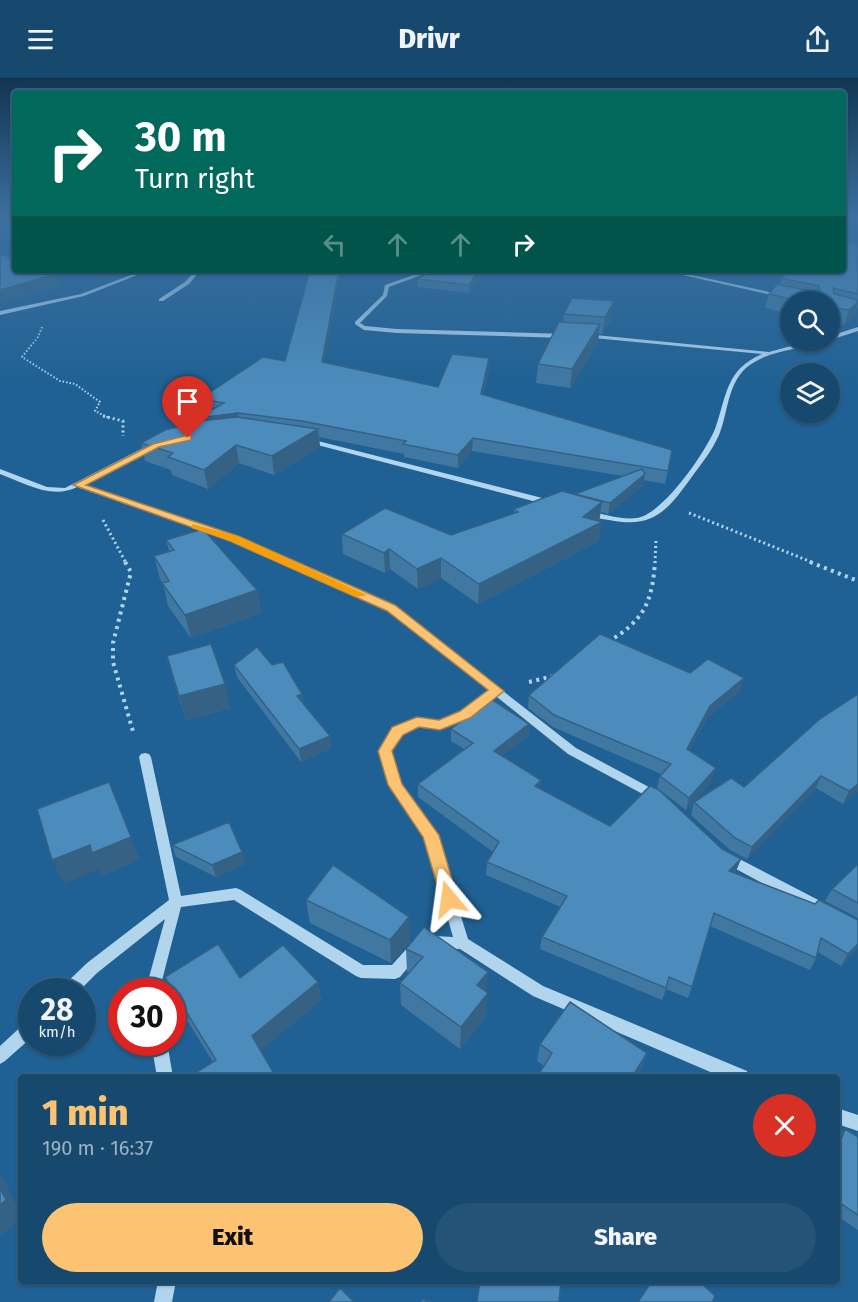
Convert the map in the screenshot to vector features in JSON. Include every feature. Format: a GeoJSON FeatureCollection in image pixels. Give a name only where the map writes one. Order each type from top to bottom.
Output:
{"type":"FeatureCollection","features":[{"type":"Feature","properties":{"kind":"street"},"geometry":{"type":"LineString","coordinates":[[0,313],[46,304],[139,273]]}},
{"type":"Feature","properties":{"kind":"street"},"geometry":{"type":"LineString","coordinates":[[161,300],[187,283],[196,273]]}},
{"type":"Feature","properties":{"kind":"street"},"geometry":{"type":"LineString","coordinates":[[424,273],[387,286],[385,295],[357,322],[364,328],[397,331],[572,336]]}},
{"type":"Feature","properties":{"kind":"street"},"geometry":{"type":"LineString","coordinates":[[679,273],[780,295]]}},
{"type":"Feature","properties":{"kind":"street"},"geometry":{"type":"LineString","coordinates":[[840,335],[858,329]]}},
{"type":"Feature","properties":{"kind":"street"},"geometry":{"type":"LineString","coordinates":[[582,336],[770,354]]}},
{"type":"Feature","properties":{"kind":"street"},"geometry":{"type":"LineString","coordinates":[[582,511],[624,520],[642,520],[657,515],[669,504],[710,445],[718,429],[725,397],[742,369],[756,358],[781,351]]}},
{"type":"Feature","properties":{"kind":"street"},"geometry":{"type":"LineString","coordinates":[[291,437],[563,506]]}},
{"type":"Feature","properties":{"kind":"street"},"geometry":{"type":"LineString","coordinates":[[0,471],[55,491],[78,485],[115,465],[165,443]]}},
{"type":"Feature","properties":{"kind":"street"},"geometry":{"type":"LineString","coordinates":[[78,485],[234,539],[391,608],[572,751],[661,798],[669,806]]}},
{"type":"Feature","properties":{"kind":"street"},"geometry":{"type":"LineString","coordinates":[[462,943],[430,835],[395,785],[385,751],[398,731],[417,722],[440,725],[465,715],[498,691]]}},
{"type":"Feature","properties":{"kind":"street"},"geometry":{"type":"LineString","coordinates":[[145,757],[176,902],[156,978]]}},
{"type":"Feature","properties":{"kind":"street"},"geometry":{"type":"LineString","coordinates":[[716,849],[724,856],[827,912]]}},
{"type":"Feature","properties":{"kind":"street"},"geometry":{"type":"LineString","coordinates":[[82,978],[176,902],[236,894],[361,971],[395,972],[420,942],[462,943],[538,992],[734,1074]]}},
{"type":"Feature","properties":{"kind":"street"},"geometry":{"type":"LineString","coordinates":[[0,1056],[18,1039]]}},
{"type":"Feature","properties":{"kind":"street"},"geometry":{"type":"LineString","coordinates":[[161,1056],[164,1074]]}},
{"type":"Feature","properties":{"kind":"street"},"geometry":{"type":"LineString","coordinates":[[840,1117],[858,1123]]}},
{"type":"Feature","properties":{"kind":"street"},"geometry":{"type":"LineString","coordinates":[[163,1302],[166,1284]]}},
{"type":"Feature","properties":{"kind":"path"},"geometry":{"type":"LineString","coordinates":[[46,304],[40,308],[45,320],[38,337],[22,357],[60,381],[75,384],[100,402],[95,411],[102,416],[123,421],[123,434],[116,452],[115,465]]}},
{"type":"Feature","properties":{"kind":"path"},"geometry":{"type":"LineString","coordinates":[[78,485],[91,499],[131,572],[113,643],[113,662],[133,733],[145,757]]}},
{"type":"Feature","properties":{"kind":"path"},"geometry":{"type":"LineString","coordinates":[[669,504],[858,582]]}},
{"type":"Feature","properties":{"kind":"path"},"geometry":{"type":"LineString","coordinates":[[602,646],[631,628],[653,593],[657,515]]}},
{"type":"Feature","properties":{"kind":"path"},"geometry":{"type":"LineString","coordinates":[[498,691],[555,676],[564,670]]}},
{"type":"Feature","properties":{"kind":"building"},"geometry":{"type":"Polygon","coordinates":[[[0,273],[56,274],[0,290],[0,273]]]}},
{"type":"Feature","properties":{"kind":"building"},"geometry":{"type":"Polygon","coordinates":[[[309,273],[338,273],[322,362],[438,387],[452,354],[489,358],[481,394],[672,450],[668,471],[473,438],[458,455],[403,444],[406,441],[302,421],[238,413],[197,418],[224,403],[200,399],[263,357],[285,361],[309,273]]]}},
{"type":"Feature","properties":{"kind":"building"},"geometry":{"type":"Polygon","coordinates":[[[426,273],[476,273],[469,285],[417,279],[426,273]]]}},
{"type":"Feature","properties":{"kind":"building"},"geometry":{"type":"Polygon","coordinates":[[[785,273],[858,273],[858,294],[833,288],[834,291],[780,291],[780,297],[769,294],[777,284],[806,290],[820,290],[819,286],[781,278],[785,273]]]}},
{"type":"Feature","properties":{"kind":"building"},"geometry":{"type":"Polygon","coordinates":[[[840,296],[858,300],[849,310],[840,309],[840,296]]]}},
{"type":"Feature","properties":{"kind":"building"},"geometry":{"type":"Polygon","coordinates":[[[572,298],[614,301],[605,317],[564,314],[572,298]]]}},
{"type":"Feature","properties":{"kind":"building"},"geometry":{"type":"Polygon","coordinates":[[[559,322],[600,324],[572,369],[538,364],[559,322]]]}},
{"type":"Feature","properties":{"kind":"building"},"geometry":{"type":"Polygon","coordinates":[[[237,417],[318,429],[272,456],[236,445],[204,470],[168,457],[173,453],[141,443],[165,430],[200,421],[237,417]]]}},
{"type":"Feature","properties":{"kind":"building"},"geometry":{"type":"Polygon","coordinates":[[[642,469],[645,474],[610,503],[575,494],[642,469]]]}},
{"type":"Feature","properties":{"kind":"building"},"geometry":{"type":"Polygon","coordinates":[[[562,491],[602,502],[583,517],[602,522],[479,584],[441,558],[417,569],[389,549],[384,553],[342,534],[385,508],[451,535],[518,512],[514,509],[562,491]]]}},
{"type":"Feature","properties":{"kind":"building"},"geometry":{"type":"Polygon","coordinates":[[[203,529],[257,590],[185,615],[162,583],[169,581],[154,556],[174,550],[166,540],[203,529]]]}},
{"type":"Feature","properties":{"kind":"building"},"geometry":{"type":"Polygon","coordinates":[[[600,634],[690,673],[708,659],[744,678],[710,706],[687,749],[716,768],[689,798],[660,776],[671,764],[554,715],[529,695],[600,634]]]}},
{"type":"Feature","properties":{"kind":"building"},"geometry":{"type":"Polygon","coordinates":[[[211,644],[225,684],[179,696],[167,656],[211,644]]]}},
{"type":"Feature","properties":{"kind":"building"},"geometry":{"type":"Polygon","coordinates":[[[257,647],[272,665],[283,662],[302,694],[297,696],[330,736],[299,749],[234,665],[257,647]]]}},
{"type":"Feature","properties":{"kind":"building"},"geometry":{"type":"Polygon","coordinates":[[[858,694],[858,784],[849,791],[821,776],[752,847],[735,838],[694,802],[731,778],[744,787],[821,718],[858,694]]]}},
{"type":"Feature","properties":{"kind":"building"},"geometry":{"type":"Polygon","coordinates":[[[491,699],[529,724],[494,751],[541,780],[535,786],[610,826],[650,786],[659,790],[722,849],[741,859],[729,871],[815,904],[819,900],[858,920],[858,944],[848,954],[821,938],[816,958],[714,913],[692,987],[669,977],[666,988],[542,937],[567,896],[487,862],[499,842],[418,784],[473,743],[451,729],[491,699]]]}},
{"type":"Feature","properties":{"kind":"building"},"geometry":{"type":"Polygon","coordinates":[[[109,782],[131,837],[92,853],[90,845],[52,860],[37,809],[109,782]]]}},
{"type":"Feature","properties":{"kind":"building"},"geometry":{"type":"Polygon","coordinates":[[[229,822],[242,852],[212,865],[172,845],[229,822]]]}},
{"type":"Feature","properties":{"kind":"building"},"geometry":{"type":"Polygon","coordinates":[[[858,864],[858,903],[832,889],[858,864]]]}},
{"type":"Feature","properties":{"kind":"building"},"geometry":{"type":"Polygon","coordinates":[[[333,865],[409,917],[390,940],[306,900],[333,865]]]}},
{"type":"Feature","properties":{"kind":"building"},"geometry":{"type":"Polygon","coordinates":[[[424,927],[488,972],[477,985],[488,993],[461,1027],[400,983],[423,957],[406,949],[424,927]]]}},
{"type":"Feature","properties":{"kind":"building"},"geometry":{"type":"Polygon","coordinates":[[[218,944],[240,978],[283,945],[318,982],[252,1036],[274,1074],[194,1074],[216,1060],[186,1011],[186,978],[166,978],[218,944]]]}},
{"type":"Feature","properties":{"kind":"building"},"geometry":{"type":"Polygon","coordinates":[[[570,1002],[647,1053],[634,1074],[539,1074],[552,1053],[540,1044],[570,1002]]]}},
{"type":"Feature","properties":{"kind":"building"},"geometry":{"type":"Polygon","coordinates":[[[845,1129],[858,1137],[858,1215],[840,1203],[840,1143],[845,1129]]]}},
{"type":"Feature","properties":{"kind":"building"},"geometry":{"type":"Polygon","coordinates":[[[0,1188],[6,1200],[0,1205],[0,1188]]]}},
{"type":"Feature","properties":{"kind":"building"},"geometry":{"type":"Polygon","coordinates":[[[480,1284],[561,1284],[559,1302],[477,1302],[480,1284]]]}},
{"type":"Feature","properties":{"kind":"building"},"geometry":{"type":"Polygon","coordinates":[[[650,1284],[702,1284],[715,1296],[712,1302],[638,1302],[650,1284]]]}},
{"type":"Feature","properties":{"kind":"building"},"geometry":{"type":"Polygon","coordinates":[[[340,1288],[354,1302],[329,1302],[340,1288]]]}},
{"type":"Feature","properties":{"kind":"slow traffic"},"geometry":{"type":"LineString","coordinates":[[196,526],[234,539],[361,595]]}},
{"type":"Feature","properties":{"kind":"route"},"geometry":{"type":"LineString","coordinates":[[188,438],[156,446],[78,485],[234,539],[391,608],[498,691],[465,715],[440,725],[417,722],[398,731],[385,751],[395,785],[430,835],[449,899]]}}]}
